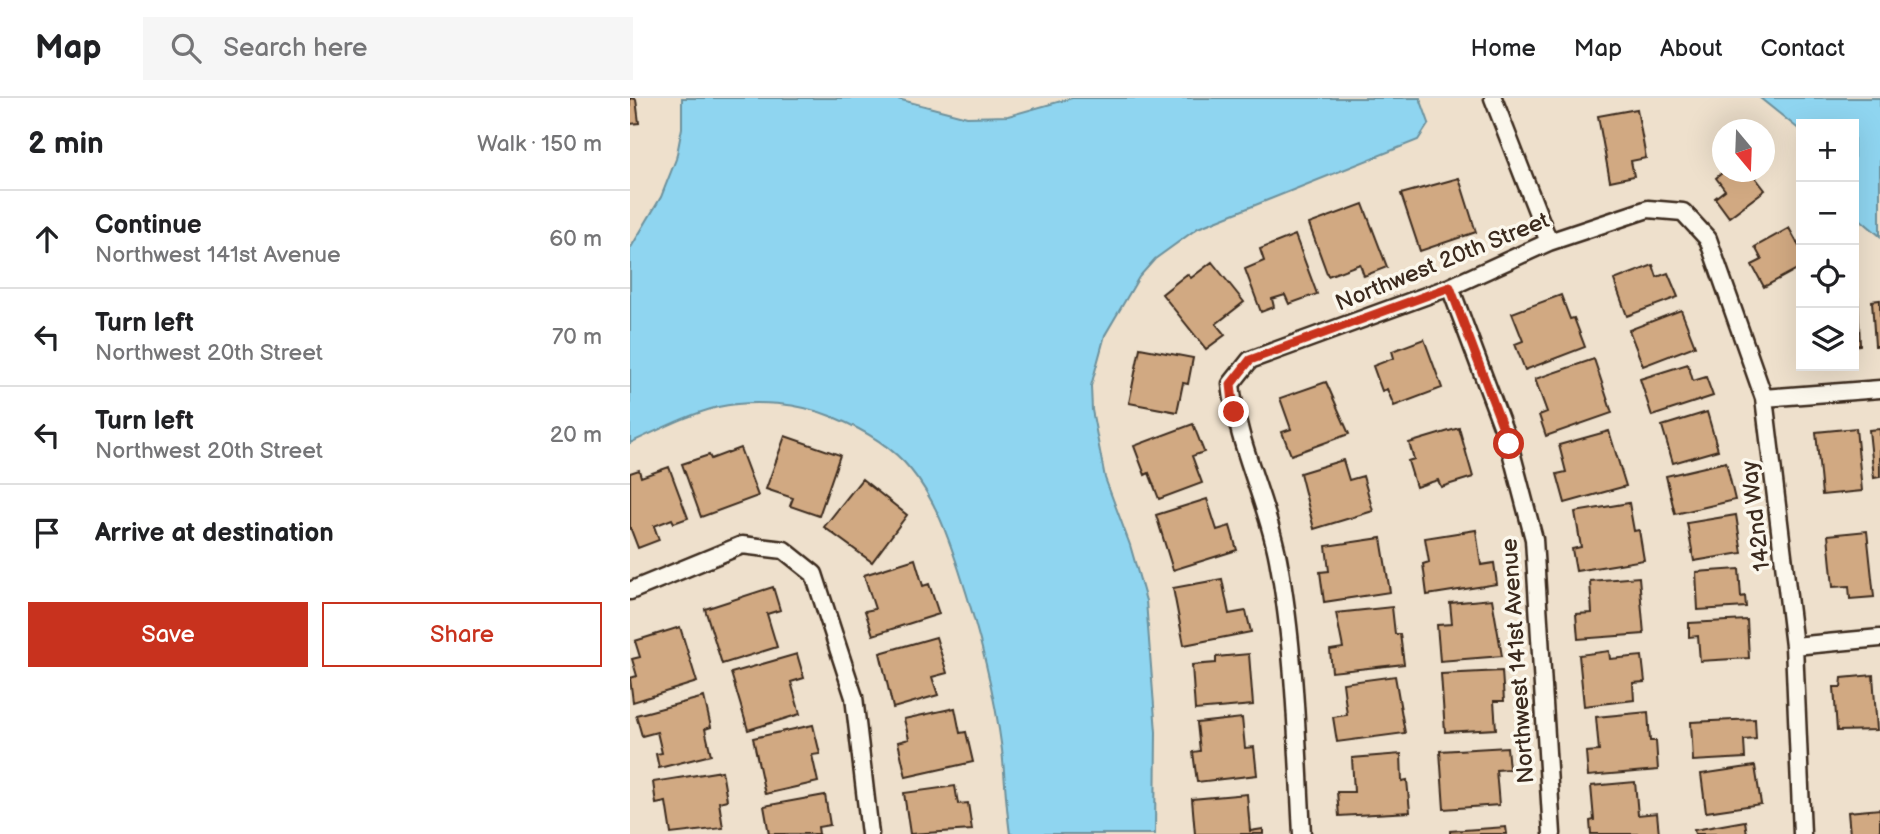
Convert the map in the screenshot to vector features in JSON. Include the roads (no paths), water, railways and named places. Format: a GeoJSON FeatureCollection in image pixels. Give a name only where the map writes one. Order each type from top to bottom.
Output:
{"type":"FeatureCollection","features":[{"type":"Feature","properties":{"kind":"street"},"geometry":{"type":"LineString","coordinates":[[1493,98],[1549,242]]}},
{"type":"Feature","properties":{"kind":"street","name":"Northwest 20th Street"},"geometry":{"type":"LineString","coordinates":[[1303,834],[1292,674],[1278,557],[1234,412],[1231,384],[1250,360],[1450,287],[1549,242],[1648,209],[1683,212]]}},
{"type":"Feature","properties":{"kind":"street","name":"142nd Way"},"geometry":{"type":"LineString","coordinates":[[1683,212],[1707,239],[1764,398],[1794,646],[1802,834]]}},
{"type":"Feature","properties":{"kind":"street","name":"Northwest 141st Avenue"},"geometry":{"type":"LineString","coordinates":[[1450,287],[1509,444],[1534,540],[1552,834]]}},
{"type":"Feature","properties":{"kind":"street"},"geometry":{"type":"LineString","coordinates":[[1764,398],[1880,389]]}},
{"type":"Feature","properties":{"kind":"street"},"geometry":{"type":"LineString","coordinates":[[630,591],[742,545],[784,550],[814,574],[854,697],[870,834]]}},
{"type":"Feature","properties":{"kind":"street"},"geometry":{"type":"LineString","coordinates":[[1794,646],[1880,638]]}},
{"type":"Feature","properties":{"kind":"water"},"geometry":{"type":"Polygon","coordinates":[[[682,98],[894,98],[967,117],[1008,116],[1072,98],[1420,98],[1429,123],[1418,140],[1198,228],[1155,259],[1139,277],[1105,335],[1091,386],[1092,410],[1105,478],[1130,545],[1146,601],[1156,732],[1155,834],[1010,834],[995,704],[979,636],[959,570],[945,530],[927,493],[911,470],[885,445],[855,427],[820,412],[762,403],[707,410],[630,443],[630,249],[661,197],[676,159],[682,128],[682,98]]]}},
{"type":"Feature","properties":{"kind":"water"},"geometry":{"type":"Polygon","coordinates":[[[1760,98],[1880,98],[1880,236],[1859,218],[1859,119],[1796,119],[1796,127],[1760,98]]]}}]}
